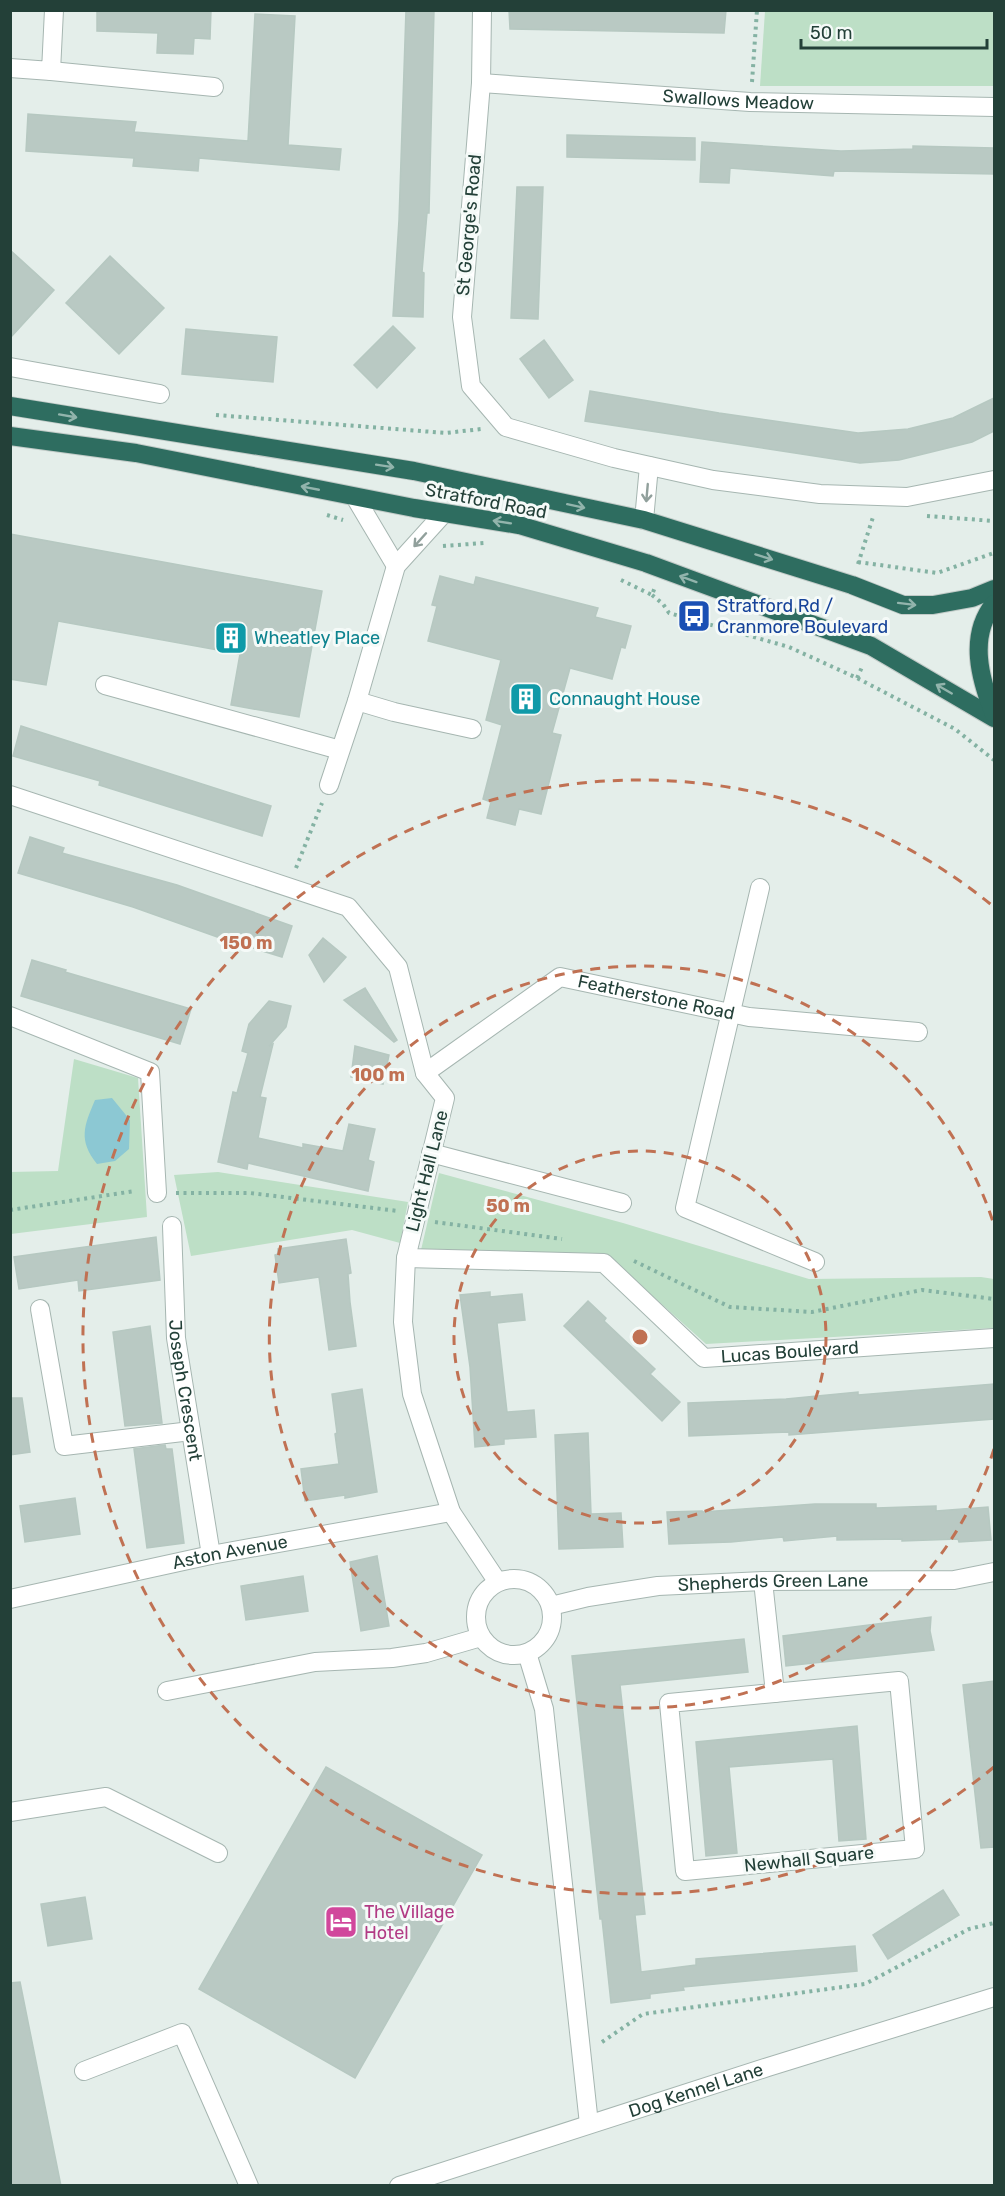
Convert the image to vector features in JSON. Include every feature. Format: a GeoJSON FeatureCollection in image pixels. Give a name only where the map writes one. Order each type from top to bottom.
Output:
{"type":"FeatureCollection","features":[{"type":"Feature","properties":{"kind":"highway","name":"Stratford Road"},"geometry":{"type":"LineString","coordinates":[[10,406],[414,471],[644,520],[852,585],[903,605],[933,605],[962,600],[994,588]]}},
{"type":"Feature","properties":{"kind":"highway","name":"Stratford Road"},"geometry":{"type":"LineString","coordinates":[[10,436],[136,453],[356,497],[519,525],[646,563],[871,646],[994,716]]}},
{"type":"Feature","properties":{"kind":"highway"},"geometry":{"type":"LineString","coordinates":[[994,604],[980,633],[978,658],[994,716]]}},
{"type":"Feature","properties":{"kind":"street"},"geometry":{"type":"LineString","coordinates":[[51,71],[54,10]]}},
{"type":"Feature","properties":{"kind":"street","name":"St George's Road"},"geometry":{"type":"LineString","coordinates":[[482,10],[481,83],[462,317],[471,386],[506,427]]}},
{"type":"Feature","properties":{"kind":"street"},"geometry":{"type":"LineString","coordinates":[[10,68],[214,87]]}},
{"type":"Feature","properties":{"kind":"street","name":"Swallows Meadow"},"geometry":{"type":"LineString","coordinates":[[481,83],[750,102],[994,107]]}},
{"type":"Feature","properties":{"kind":"street"},"geometry":{"type":"LineString","coordinates":[[10,367],[160,394]]}},
{"type":"Feature","properties":{"kind":"street"},"geometry":{"type":"LineString","coordinates":[[506,427],[649,466],[713,480],[820,495],[907,497],[994,480]]}},
{"type":"Feature","properties":{"kind":"street"},"geometry":{"type":"LineString","coordinates":[[644,520],[649,466]]}},
{"type":"Feature","properties":{"kind":"street"},"geometry":{"type":"LineString","coordinates":[[356,497],[396,566]]}},
{"type":"Feature","properties":{"kind":"street"},"geometry":{"type":"LineString","coordinates":[[328,785],[357,701],[396,566],[444,513]]}},
{"type":"Feature","properties":{"kind":"street"},"geometry":{"type":"LineString","coordinates":[[105,685],[340,750]]}},
{"type":"Feature","properties":{"kind":"street"},"geometry":{"type":"LineString","coordinates":[[357,701],[394,712],[472,729]]}},
{"type":"Feature","properties":{"kind":"street","name":"Light Hall Lane"},"geometry":{"type":"LineString","coordinates":[[10,795],[348,907],[398,967],[425,1073],[445,1098],[406,1258],[403,1322],[412,1394],[451,1512],[497,1581]]}},
{"type":"Feature","properties":{"kind":"street"},"geometry":{"type":"LineString","coordinates":[[760,888],[685,1208],[815,1262]]}},
{"type":"Feature","properties":{"kind":"street","name":"Featherstone Road"},"geometry":{"type":"LineString","coordinates":[[425,1073],[560,976],[749,1017],[918,1032]]}},
{"type":"Feature","properties":{"kind":"street"},"geometry":{"type":"LineString","coordinates":[[10,1016],[150,1072],[157,1193]]}},
{"type":"Feature","properties":{"kind":"street"},"geometry":{"type":"LineString","coordinates":[[431,1153],[622,1203]]}},
{"type":"Feature","properties":{"kind":"street","name":"Joseph Crescent"},"geometry":{"type":"LineString","coordinates":[[172,1226],[176,1338],[211,1555]]}},
{"type":"Feature","properties":{"kind":"street","name":"Lucas Boulevard"},"geometry":{"type":"LineString","coordinates":[[406,1258],[604,1263],[704,1358],[994,1338]]}},
{"type":"Feature","properties":{"kind":"street"},"geometry":{"type":"LineString","coordinates":[[40,1309],[64,1446],[190,1431]]}},
{"type":"Feature","properties":{"kind":"street","name":"Aston Avenue"},"geometry":{"type":"LineString","coordinates":[[10,1599],[211,1555],[451,1512]]}},
{"type":"Feature","properties":{"kind":"street","name":"Shepherds Green Lane"},"geometry":{"type":"LineString","coordinates":[[551,1606],[588,1597],[658,1586],[763,1581],[954,1580],[994,1572]]}},
{"type":"Feature","properties":{"kind":"street"},"geometry":{"type":"LineString","coordinates":[[516,1578],[527,1581],[546,1595],[551,1606],[552,1618],[545,1640],[537,1648],[514,1655],[501,1653],[490,1647],[481,1637],[475,1615],[478,1603],[484,1593],[497,1581],[516,1578]]}},
{"type":"Feature","properties":{"kind":"street"},"geometry":{"type":"LineString","coordinates":[[763,1581],[775,1693]]}},
{"type":"Feature","properties":{"kind":"street"},"geometry":{"type":"LineString","coordinates":[[167,1691],[315,1662],[392,1658],[426,1653],[481,1637]]}},
{"type":"Feature","properties":{"kind":"street"},"geometry":{"type":"LineString","coordinates":[[526,1653],[544,1709],[589,2124]]}},
{"type":"Feature","properties":{"kind":"street","name":"Newhall Square"},"geometry":{"type":"LineString","coordinates":[[899,1681],[915,1849],[685,1871],[669,1703],[775,1693],[899,1681]]}},
{"type":"Feature","properties":{"kind":"street"},"geometry":{"type":"LineString","coordinates":[[10,1812],[106,1797],[218,1853]]}},
{"type":"Feature","properties":{"kind":"street","name":"Dog Kennel Lane"},"geometry":{"type":"LineString","coordinates":[[399,2186],[994,1997]]}},
{"type":"Feature","properties":{"kind":"street"},"geometry":{"type":"LineString","coordinates":[[84,2070],[182,2033],[249,2186]]}},
{"type":"Feature","properties":{"kind":"path"},"geometry":{"type":"LineString","coordinates":[[750,102],[757,10]]}},
{"type":"Feature","properties":{"kind":"path"},"geometry":{"type":"LineString","coordinates":[[205,415],[446,433],[506,427]]}},
{"type":"Feature","properties":{"kind":"path"},"geometry":{"type":"LineString","coordinates":[[875,512],[858,562],[937,573],[994,553]]}},
{"type":"Feature","properties":{"kind":"path"},"geometry":{"type":"LineString","coordinates":[[923,516],[994,521]]}},
{"type":"Feature","properties":{"kind":"path"},"geometry":{"type":"LineString","coordinates":[[652,595],[669,612],[789,647],[857,678],[955,729],[994,760]]}},
{"type":"Feature","properties":{"kind":"path"},"geometry":{"type":"LineString","coordinates":[[289,887],[328,785]]}},
{"type":"Feature","properties":{"kind":"path"},"geometry":{"type":"LineString","coordinates":[[10,1210],[138,1190],[157,1193],[250,1193],[565,1239]]}},
{"type":"Feature","properties":{"kind":"path"},"geometry":{"type":"LineString","coordinates":[[629,1258],[730,1307],[812,1312],[922,1290],[994,1299]]}},
{"type":"Feature","properties":{"kind":"path"},"geometry":{"type":"LineString","coordinates":[[581,2056],[643,2014],[865,1984],[969,1929],[994,1923]]}},
{"type":"Feature","properties":{"kind":"green space"},"geometry":{"type":"Polygon","coordinates":[[[765,11],[994,11],[994,86],[760,86],[765,11]]]}},
{"type":"Feature","properties":{"kind":"green space"},"geometry":{"type":"Polygon","coordinates":[[[74,1059],[138,1078],[147,1217],[11,1234],[10,1172],[58,1171],[74,1059]]]}},
{"type":"Feature","properties":{"kind":"green space"},"geometry":{"type":"Polygon","coordinates":[[[218,1172],[408,1202],[400,1243],[352,1230],[191,1256],[174,1175],[218,1172]]]}},
{"type":"Feature","properties":{"kind":"green space"},"geometry":{"type":"Polygon","coordinates":[[[439,1173],[623,1223],[809,1279],[981,1277],[994,1279],[994,1328],[706,1344],[607,1255],[421,1250],[439,1173]]]}},
{"type":"Feature","properties":{"kind":"water"},"geometry":{"type":"Polygon","coordinates":[[[112,1098],[130,1120],[129,1149],[115,1161],[97,1164],[87,1148],[86,1125],[95,1100],[112,1098]]]}},
{"type":"Feature","properties":{"kind":"building"},"geometry":{"type":"Polygon","coordinates":[[[97,10],[211,10],[210,39],[194,38],[193,54],[157,53],[158,33],[97,31],[97,10]]]}},
{"type":"Feature","properties":{"kind":"building"},"geometry":{"type":"Polygon","coordinates":[[[406,10],[434,10],[429,213],[427,213],[422,272],[424,273],[423,317],[393,316],[399,220],[406,10]]]}},
{"type":"Feature","properties":{"kind":"building"},"geometry":{"type":"Polygon","coordinates":[[[509,10],[726,10],[724,33],[510,29],[509,10]]]}},
{"type":"Feature","properties":{"kind":"building"},"geometry":{"type":"Polygon","coordinates":[[[255,14],[295,16],[288,145],[341,149],[339,170],[199,158],[198,171],[133,166],[134,158],[26,151],[28,114],[136,122],[134,132],[248,141],[255,14]]]}},
{"type":"Feature","properties":{"kind":"building"},"geometry":{"type":"Polygon","coordinates":[[[567,135],[695,138],[695,160],[567,157],[567,135]]]}},
{"type":"Feature","properties":{"kind":"building"},"geometry":{"type":"Polygon","coordinates":[[[702,142],[841,151],[913,149],[913,146],[994,148],[994,174],[834,171],[833,176],[730,168],[729,183],[700,182],[702,142]]]}},
{"type":"Feature","properties":{"kind":"building"},"geometry":{"type":"Polygon","coordinates":[[[517,187],[543,187],[538,319],[511,318],[517,187]]]}},
{"type":"Feature","properties":{"kind":"building"},"geometry":{"type":"Polygon","coordinates":[[[10,250],[54,290],[10,338],[10,250]]]}},
{"type":"Feature","properties":{"kind":"building"},"geometry":{"type":"Polygon","coordinates":[[[110,256],[164,308],[119,354],[66,303],[110,256]]]}},
{"type":"Feature","properties":{"kind":"building"},"geometry":{"type":"Polygon","coordinates":[[[393,326],[415,348],[377,388],[354,365],[393,326]]]}},
{"type":"Feature","properties":{"kind":"building"},"geometry":{"type":"Polygon","coordinates":[[[186,329],[277,337],[273,382],[182,374],[186,329]]]}},
{"type":"Feature","properties":{"kind":"building"},"geometry":{"type":"Polygon","coordinates":[[[544,340],[573,380],[549,398],[520,359],[544,340]]]}},
{"type":"Feature","properties":{"kind":"building"},"geometry":{"type":"Polygon","coordinates":[[[590,391],[858,433],[908,429],[953,418],[994,398],[994,431],[972,442],[899,460],[860,463],[585,421],[590,391]]]}},
{"type":"Feature","properties":{"kind":"building","name":"Wheatley Place"},"geometry":{"type":"Polygon","coordinates":[[[10,534],[322,591],[299,717],[231,705],[240,654],[58,621],[46,685],[10,679],[10,534]]]}},
{"type":"Feature","properties":{"kind":"building","name":"Connaught House"},"geometry":{"type":"Polygon","coordinates":[[[440,576],[474,585],[476,577],[598,608],[595,617],[631,626],[625,648],[621,647],[612,679],[570,668],[552,733],[561,735],[541,814],[519,809],[515,825],[487,818],[491,802],[483,799],[502,725],[486,720],[501,660],[428,641],[437,606],[432,605],[440,576]]]}},
{"type":"Feature","properties":{"kind":"building"},"geometry":{"type":"Polygon","coordinates":[[[21,726],[271,806],[262,836],[99,785],[100,781],[13,756],[21,726]]]}},
{"type":"Feature","properties":{"kind":"building"},"geometry":{"type":"Polygon","coordinates":[[[30,837],[64,848],[62,853],[177,885],[292,926],[282,957],[133,907],[18,873],[30,837]]]}},
{"type":"Feature","properties":{"kind":"building"},"geometry":{"type":"Polygon","coordinates":[[[323,938],[346,957],[324,982],[309,955],[323,938]]]}},
{"type":"Feature","properties":{"kind":"building"},"geometry":{"type":"Polygon","coordinates":[[[32,960],[191,1009],[180,1044],[21,996],[32,960]]]}},
{"type":"Feature","properties":{"kind":"building"},"geometry":{"type":"Polygon","coordinates":[[[365,988],[397,1040],[394,1042],[344,1000],[365,988]]]}},
{"type":"Feature","properties":{"kind":"building"},"geometry":{"type":"Polygon","coordinates":[[[269,1001],[291,1006],[286,1027],[269,1046],[273,1044],[260,1097],[266,1098],[258,1138],[303,1148],[303,1144],[343,1151],[349,1124],[375,1129],[368,1160],[374,1162],[368,1191],[248,1163],[247,1169],[218,1162],[233,1092],[237,1093],[248,1053],[242,1051],[249,1024],[269,1001]]]}},
{"type":"Feature","properties":{"kind":"building"},"geometry":{"type":"Polygon","coordinates":[[[355,1046],[389,1055],[383,1084],[351,1077],[355,1046]]]}},
{"type":"Feature","properties":{"kind":"building"},"geometry":{"type":"Polygon","coordinates":[[[156,1237],[160,1280],[79,1291],[78,1280],[19,1289],[14,1257],[156,1237]]]}},
{"type":"Feature","properties":{"kind":"building"},"geometry":{"type":"Polygon","coordinates":[[[346,1239],[351,1273],[348,1274],[350,1302],[356,1346],[329,1350],[319,1277],[279,1283],[275,1255],[278,1254],[278,1249],[346,1239]]]}},
{"type":"Feature","properties":{"kind":"building"},"geometry":{"type":"Polygon","coordinates":[[[490,1292],[490,1297],[522,1294],[525,1320],[497,1323],[507,1412],[534,1410],[536,1437],[504,1439],[504,1444],[475,1447],[470,1367],[460,1295],[490,1292]]]}},
{"type":"Feature","properties":{"kind":"building"},"geometry":{"type":"Polygon","coordinates":[[[588,1301],[606,1318],[604,1321],[655,1369],[650,1374],[680,1402],[662,1421],[564,1326],[588,1301]]]}},
{"type":"Feature","properties":{"kind":"building"},"geometry":{"type":"Polygon","coordinates":[[[150,1326],[162,1423],[125,1426],[113,1332],[150,1326]]]}},
{"type":"Feature","properties":{"kind":"building"},"geometry":{"type":"Polygon","coordinates":[[[994,1384],[994,1419],[789,1435],[789,1432],[689,1436],[688,1403],[786,1399],[858,1392],[858,1395],[994,1384]]]}},
{"type":"Feature","properties":{"kind":"building"},"geometry":{"type":"Polygon","coordinates":[[[362,1389],[377,1492],[345,1498],[345,1495],[305,1501],[301,1469],[339,1464],[332,1394],[362,1389]]]}},
{"type":"Feature","properties":{"kind":"building"},"geometry":{"type":"Polygon","coordinates":[[[10,1398],[22,1398],[30,1452],[10,1455],[10,1398]]]}},
{"type":"Feature","properties":{"kind":"building"},"geometry":{"type":"Polygon","coordinates":[[[588,1433],[591,1514],[621,1513],[623,1547],[559,1549],[555,1435],[588,1433]]]}},
{"type":"Feature","properties":{"kind":"building"},"geometry":{"type":"Polygon","coordinates":[[[165,1445],[166,1449],[172,1449],[184,1543],[147,1548],[134,1449],[165,1445]]]}},
{"type":"Feature","properties":{"kind":"building"},"geometry":{"type":"Polygon","coordinates":[[[75,1498],[80,1534],[25,1542],[20,1506],[75,1498]]]}},
{"type":"Feature","properties":{"kind":"building"},"geometry":{"type":"Polygon","coordinates":[[[815,1504],[876,1504],[876,1508],[936,1506],[936,1511],[988,1507],[991,1540],[959,1542],[958,1539],[837,1540],[837,1536],[784,1541],[783,1537],[731,1542],[669,1544],[667,1512],[702,1512],[815,1504]]]}},
{"type":"Feature","properties":{"kind":"building"},"geometry":{"type":"Polygon","coordinates":[[[377,1556],[389,1626],[361,1631],[350,1562],[377,1556]]]}},
{"type":"Feature","properties":{"kind":"building"},"geometry":{"type":"Polygon","coordinates":[[[303,1576],[308,1611],[246,1620],[241,1586],[303,1576]]]}},
{"type":"Feature","properties":{"kind":"building"},"geometry":{"type":"Polygon","coordinates":[[[931,1617],[930,1631],[934,1650],[786,1666],[783,1636],[931,1617]]]}},
{"type":"Feature","properties":{"kind":"building"},"geometry":{"type":"Polygon","coordinates":[[[744,1639],[748,1672],[620,1685],[645,1914],[635,1915],[641,1972],[696,1965],[696,1959],[855,1946],[857,1971],[683,1987],[684,1990],[650,1994],[650,1998],[611,2003],[572,1656],[744,1639]]]}},
{"type":"Feature","properties":{"kind":"building"},"geometry":{"type":"Polygon","coordinates":[[[994,1681],[994,1847],[981,1848],[963,1685],[994,1681]]]}},
{"type":"Feature","properties":{"kind":"building"},"geometry":{"type":"Polygon","coordinates":[[[857,1726],[866,1839],[839,1841],[833,1759],[729,1767],[737,1853],[706,1856],[696,1742],[857,1726]]]}},
{"type":"Feature","properties":{"kind":"building","name":"The Village Hotel"},"geometry":{"type":"Polygon","coordinates":[[[326,1767],[482,1855],[355,2078],[199,1989],[326,1767]]]}},
{"type":"Feature","properties":{"kind":"building"},"geometry":{"type":"Polygon","coordinates":[[[943,1890],[959,1915],[888,1959],[873,1935],[943,1890]]]}},
{"type":"Feature","properties":{"kind":"building"},"geometry":{"type":"Polygon","coordinates":[[[85,1897],[92,1939],[48,1946],[41,1904],[85,1897]]]}},
{"type":"Feature","properties":{"kind":"building"},"geometry":{"type":"Polygon","coordinates":[[[20,1982],[61,2186],[10,2186],[10,1983],[20,1982]]]}},
{"type":"Feature","properties":{"kind":"place","name":"Stratford Rd / Cranmore Boulevard"},"geometry":{"type":"Point","coordinates":[694,616]}},
{"type":"Feature","properties":{"kind":"place","name":"Wheatley Place"},"geometry":{"type":"Point","coordinates":[231,638]}},
{"type":"Feature","properties":{"kind":"place","name":"Connaught House"},"geometry":{"type":"Point","coordinates":[526,699]}},
{"type":"Feature","properties":{"kind":"place","name":"The Village Hotel"},"geometry":{"type":"Point","coordinates":[341,1922]}}]}
